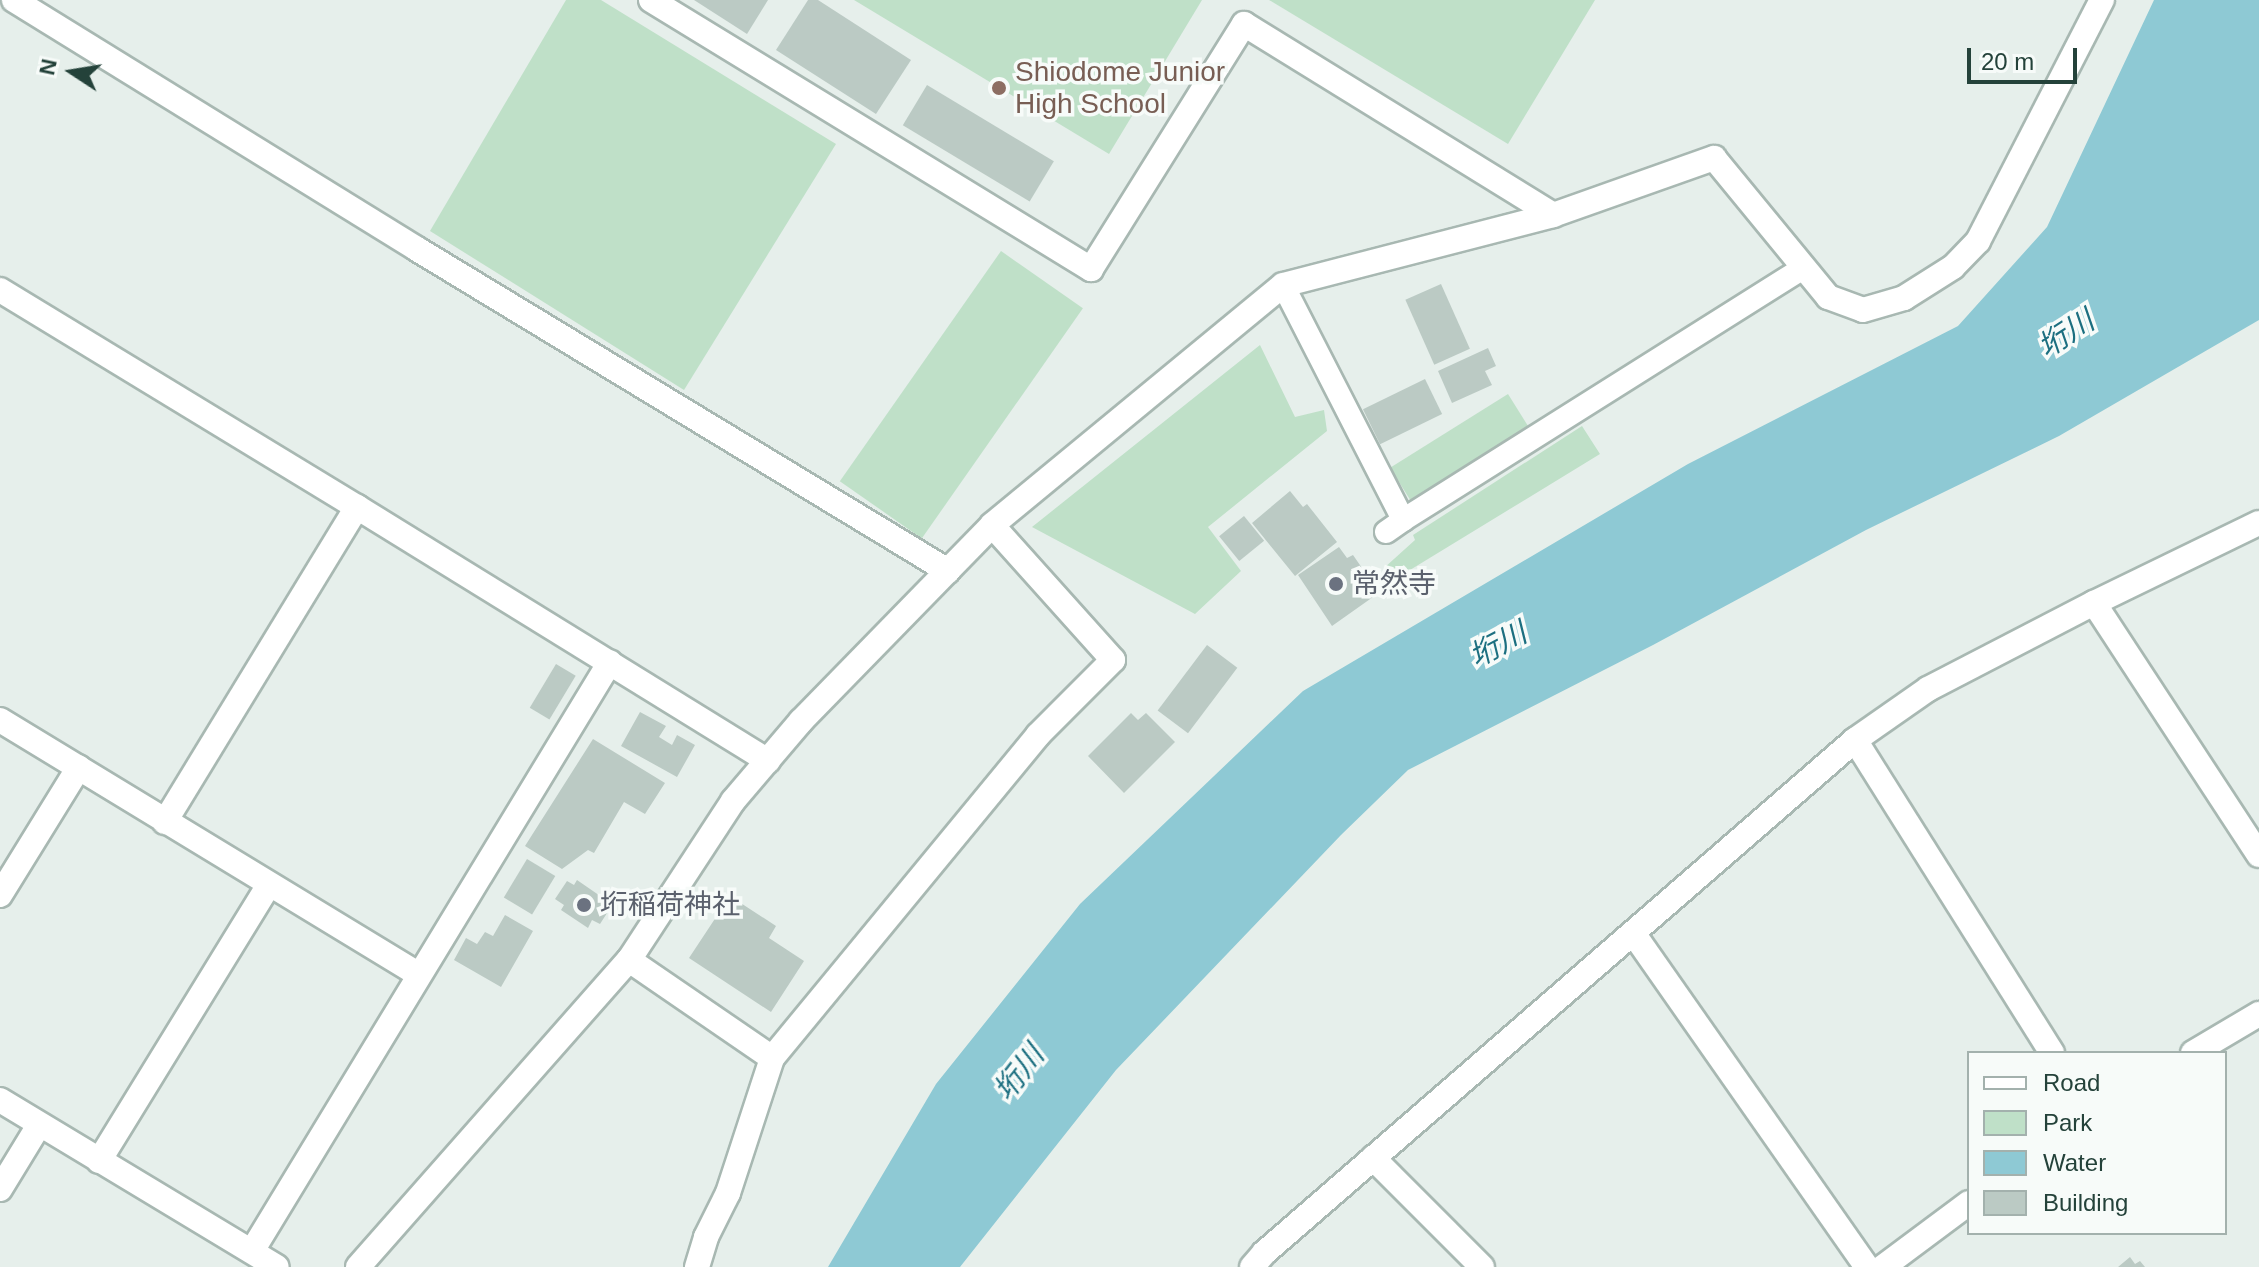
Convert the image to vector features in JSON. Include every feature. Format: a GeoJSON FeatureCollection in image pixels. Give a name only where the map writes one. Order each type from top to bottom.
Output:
{"type":"FeatureCollection","features":[{"type":"Feature","properties":{"kind":"street"},"geometry":{"type":"LineString","coordinates":[[14,0],[363,217],[948,571]]}},
{"type":"Feature","properties":{"kind":"street"},"geometry":{"type":"LineString","coordinates":[[651,0],[1091,269],[1244,24],[1553,215]]}},
{"type":"Feature","properties":{"kind":"street"},"geometry":{"type":"LineString","coordinates":[[358,1267],[629,960],[733,801],[801,721],[992,525],[1283,285],[1553,215],[1714,158],[1828,297],[1863,310],[1904,298],[1953,267],[1978,241],[2102,0]]}},
{"type":"Feature","properties":{"kind":"street"},"geometry":{"type":"LineString","coordinates":[[0,290],[768,761]]}},
{"type":"Feature","properties":{"kind":"street"},"geometry":{"type":"LineString","coordinates":[[165,822],[357,507]]}},
{"type":"Feature","properties":{"kind":"street"},"geometry":{"type":"LineString","coordinates":[[1252,1267],[1264,1253],[1855,740],[1928,689],[2094,603],[2259,523]]}},
{"type":"Feature","properties":{"kind":"street"},"geometry":{"type":"LineString","coordinates":[[697,1267],[706,1237],[728,1193],[772,1058],[1038,735],[1113,660],[992,525]]}},
{"type":"Feature","properties":{"kind":"street"},"geometry":{"type":"LineString","coordinates":[[2094,603],[2259,855]]}},
{"type":"Feature","properties":{"kind":"street"},"geometry":{"type":"LineString","coordinates":[[252,1251],[610,662]]}},
{"type":"Feature","properties":{"kind":"street"},"geometry":{"type":"LineString","coordinates":[[0,720],[419,975]]}},
{"type":"Feature","properties":{"kind":"street"},"geometry":{"type":"LineString","coordinates":[[1855,740],[2051,1051]]}},
{"type":"Feature","properties":{"kind":"street"},"geometry":{"type":"LineString","coordinates":[[0,895],[79,767]]}},
{"type":"Feature","properties":{"kind":"street"},"geometry":{"type":"LineString","coordinates":[[99,1161],[269,885]]}},
{"type":"Feature","properties":{"kind":"street"},"geometry":{"type":"LineString","coordinates":[[1633,933],[1867,1267]]}},
{"type":"Feature","properties":{"kind":"street"},"geometry":{"type":"LineString","coordinates":[[629,960],[772,1058]]}},
{"type":"Feature","properties":{"kind":"street"},"geometry":{"type":"LineString","coordinates":[[2196,1051],[2259,1014]]}},
{"type":"Feature","properties":{"kind":"street"},"geometry":{"type":"LineString","coordinates":[[0,1100],[277,1267]]}},
{"type":"Feature","properties":{"kind":"street"},"geometry":{"type":"LineString","coordinates":[[0,1189],[39,1125]]}},
{"type":"Feature","properties":{"kind":"street"},"geometry":{"type":"LineString","coordinates":[[1373,1158],[1482,1267]]}},
{"type":"Feature","properties":{"kind":"street"},"geometry":{"type":"LineString","coordinates":[[1883,1267],[1967,1204]]}},
{"type":"Feature","properties":{"kind":"lane"},"geometry":{"type":"LineString","coordinates":[[1283,285],[1394,526],[1803,268]]}},
{"type":"Feature","properties":{"kind":"green space"},"geometry":{"type":"Polygon","coordinates":[[[566,0],[601,0],[836,144],[684,390],[430,231],[566,0]]]}},
{"type":"Feature","properties":{"kind":"green space"},"geometry":{"type":"Polygon","coordinates":[[[854,0],[1202,0],[1109,154],[854,0]]]}},
{"type":"Feature","properties":{"kind":"green space"},"geometry":{"type":"Polygon","coordinates":[[[1269,0],[1595,0],[1508,144],[1269,0]]]}},
{"type":"Feature","properties":{"kind":"green space"},"geometry":{"type":"Polygon","coordinates":[[[1001,251],[1083,308],[922,539],[840,481],[1001,251]]]}},
{"type":"Feature","properties":{"kind":"green space"},"geometry":{"type":"Polygon","coordinates":[[[1260,345],[1295,417],[1324,410],[1327,431],[1208,527],[1241,571],[1195,614],[1032,527],[1260,345]]]}},
{"type":"Feature","properties":{"kind":"green space"},"geometry":{"type":"Polygon","coordinates":[[[1508,394],[1528,426],[1410,500],[1390,468],[1508,394]]]}},
{"type":"Feature","properties":{"kind":"green space"},"geometry":{"type":"Polygon","coordinates":[[[1582,426],[1600,454],[1392,581],[1384,568],[1415,540],[1413,535],[1582,426]]]}},
{"type":"Feature","properties":{"kind":"water","name":"垳川"},"geometry":{"type":"Polygon","coordinates":[[[2154,0],[2259,0],[2259,320],[2059,436],[1866,530],[1653,645],[1408,770],[1341,835],[1116,1070],[960,1267],[828,1267],[936,1084],[1080,904],[1303,691],[1688,464],[1958,326],[2047,227],[2154,0]]]}},
{"type":"Feature","properties":{"kind":"building"},"geometry":{"type":"Polygon","coordinates":[[[694,0],[768,0],[747,34],[694,0]]]}},
{"type":"Feature","properties":{"kind":"building"},"geometry":{"type":"Polygon","coordinates":[[[808,0],[818,0],[911,60],[876,114],[776,50],[808,0]]]}},
{"type":"Feature","properties":{"kind":"building"},"geometry":{"type":"Polygon","coordinates":[[[927,85],[1054,161],[1030,202],[903,125],[927,85]]]}},
{"type":"Feature","properties":{"kind":"building"},"geometry":{"type":"Polygon","coordinates":[[[1441,284],[1470,349],[1434,365],[1405,300],[1441,284]]]}},
{"type":"Feature","properties":{"kind":"building"},"geometry":{"type":"Polygon","coordinates":[[[1488,348],[1496,366],[1485,371],[1492,385],[1452,403],[1438,371],[1488,348]]]}},
{"type":"Feature","properties":{"kind":"building"},"geometry":{"type":"Polygon","coordinates":[[[1425,379],[1442,414],[1380,444],[1363,409],[1425,379]]]}},
{"type":"Feature","properties":{"kind":"building"},"geometry":{"type":"Polygon","coordinates":[[[1290,491],[1303,507],[1307,504],[1337,542],[1295,576],[1252,523],[1290,491]]]}},
{"type":"Feature","properties":{"kind":"building"},"geometry":{"type":"Polygon","coordinates":[[[1244,516],[1264,541],[1239,561],[1219,536],[1244,516]]]}},
{"type":"Feature","properties":{"kind":"building"},"geometry":{"type":"Polygon","coordinates":[[[1339,547],[1347,558],[1353,555],[1371,581],[1365,584],[1373,597],[1332,626],[1298,575],[1339,547]]]}},
{"type":"Feature","properties":{"kind":"building"},"geometry":{"type":"Polygon","coordinates":[[[1207,645],[1237,668],[1188,733],[1158,710],[1207,645]]]}},
{"type":"Feature","properties":{"kind":"building"},"geometry":{"type":"Polygon","coordinates":[[[556,664],[576,676],[549,720],[530,708],[556,664]]]}},
{"type":"Feature","properties":{"kind":"building"},"geometry":{"type":"Polygon","coordinates":[[[640,712],[666,726],[659,737],[672,745],[677,735],[695,745],[677,777],[621,746],[640,712]]]}},
{"type":"Feature","properties":{"kind":"building"},"geometry":{"type":"Polygon","coordinates":[[[1131,713],[1138,720],[1146,713],[1175,742],[1124,793],[1088,756],[1131,713]]]}},
{"type":"Feature","properties":{"kind":"building"},"geometry":{"type":"Polygon","coordinates":[[[593,739],[665,783],[645,814],[624,802],[594,853],[588,850],[562,869],[525,846],[593,739]]]}},
{"type":"Feature","properties":{"kind":"building"},"geometry":{"type":"Polygon","coordinates":[[[527,859],[555,876],[532,915],[504,898],[527,859]]]}},
{"type":"Feature","properties":{"kind":"building"},"geometry":{"type":"Polygon","coordinates":[[[577,880],[606,900],[602,905],[609,910],[600,924],[592,920],[588,928],[561,910],[564,905],[555,899],[567,881],[574,885],[577,880]]]}},
{"type":"Feature","properties":{"kind":"building"},"geometry":{"type":"Polygon","coordinates":[[[730,896],[776,926],[769,938],[804,961],[771,1012],[689,958],[730,896]]]}},
{"type":"Feature","properties":{"kind":"building"},"geometry":{"type":"Polygon","coordinates":[[[505,915],[533,931],[501,987],[454,960],[466,938],[477,944],[485,932],[493,936],[505,915]]]}},
{"type":"Feature","properties":{"kind":"building"},"geometry":{"type":"Polygon","coordinates":[[[2130,1257],[2135,1264],[2140,1261],[2145,1267],[2118,1267],[2130,1257]]]}},
{"type":"Feature","properties":{"kind":"place","name":"Shiodome Junior High School"},"geometry":{"type":"Point","coordinates":[999,88]}},
{"type":"Feature","properties":{"kind":"place","name":"常然寺"},"geometry":{"type":"Point","coordinates":[1336,584]}},
{"type":"Feature","properties":{"kind":"place","name":"垳稲荷神社"},"geometry":{"type":"Point","coordinates":[584,905]}}]}
